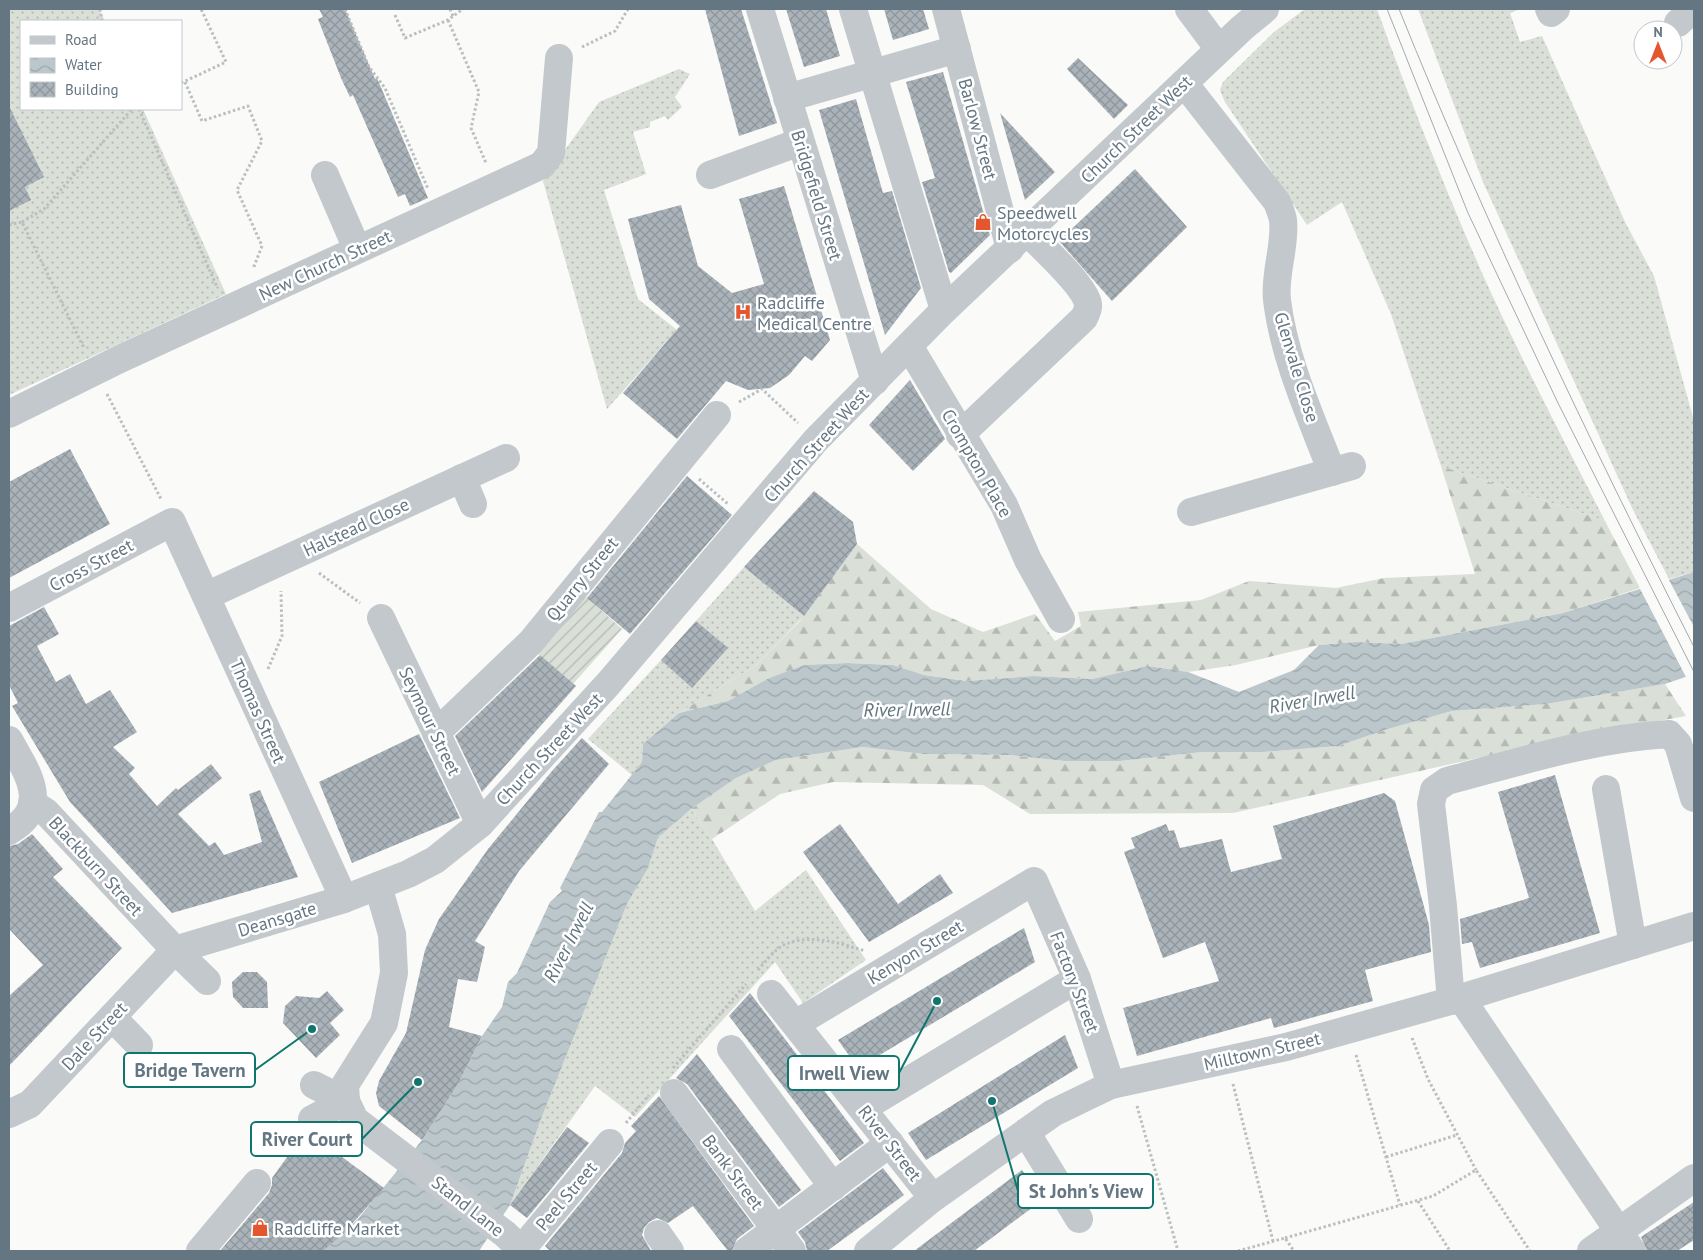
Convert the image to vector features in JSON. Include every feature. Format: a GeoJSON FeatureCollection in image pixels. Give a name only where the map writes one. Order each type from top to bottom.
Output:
{"type":"FeatureCollection","features":[{"type":"Feature","properties":{"kind":"street","name":"Bridgefield Street"},"geometry":{"type":"LineString","coordinates":[[760,9],[875,381]]}},
{"type":"Feature","properties":{"kind":"street"},"geometry":{"type":"LineString","coordinates":[[853,9],[944,310]]}},
{"type":"Feature","properties":{"kind":"street","name":"Barlow Street"},"geometry":{"type":"LineString","coordinates":[[946,9],[1019,241]]}},
{"type":"Feature","properties":{"kind":"street"},"geometry":{"type":"LineString","coordinates":[[1189,9],[1219,49]]}},
{"type":"Feature","properties":{"kind":"street","name":"Church Street West"},"geometry":{"type":"LineString","coordinates":[[378,886],[435,860],[480,824],[608,684],[816,440],[944,310],[1019,241],[1219,49],[1265,9]]}},
{"type":"Feature","properties":{"kind":"street"},"geometry":{"type":"LineString","coordinates":[[787,98],[957,48]]}},
{"type":"Feature","properties":{"kind":"street","name":"New Church Street"},"geometry":{"type":"LineString","coordinates":[[9,414],[95,371],[542,165],[551,153],[559,58]]}},
{"type":"Feature","properties":{"kind":"street","name":"Glenvale Close"},"geometry":{"type":"LineString","coordinates":[[1184,83],[1277,202],[1283,220],[1276,276],[1277,300],[1283,330],[1294,371],[1342,469],[1224,490],[1191,512]]}},
{"type":"Feature","properties":{"kind":"street"},"geometry":{"type":"LineString","coordinates":[[710,175],[800,142]]}},
{"type":"Feature","properties":{"kind":"street"},"geometry":{"type":"LineString","coordinates":[[325,175],[357,249]]}},
{"type":"Feature","properties":{"kind":"street"},"geometry":{"type":"LineString","coordinates":[[960,435],[1084,318],[1088,310],[1088,304],[1082,289],[1019,241]]}},
{"type":"Feature","properties":{"kind":"street","name":"Crompton Place"},"geometry":{"type":"LineString","coordinates":[[909,346],[960,435],[986,490],[1004,505],[1051,578],[1061,619]]}},
{"type":"Feature","properties":{"kind":"street","name":"Quarry Street"},"geometry":{"type":"LineString","coordinates":[[436,733],[531,642],[716,415]]}},
{"type":"Feature","properties":{"kind":"street","name":"Halstead Close"},"geometry":{"type":"LineString","coordinates":[[206,596],[506,458]]}},
{"type":"Feature","properties":{"kind":"street"},"geometry":{"type":"LineString","coordinates":[[462,478],[472,504]]}},
{"type":"Feature","properties":{"kind":"street","name":"Thomas Street"},"geometry":{"type":"LineString","coordinates":[[172,522],[344,899]]}},
{"type":"Feature","properties":{"kind":"street","name":"Cross Street"},"geometry":{"type":"LineString","coordinates":[[9,608],[172,522]]}},
{"type":"Feature","properties":{"kind":"street","name":"Seymour Street"},"geometry":{"type":"LineString","coordinates":[[381,618],[480,824]]}},
{"type":"Feature","properties":{"kind":"street"},"geometry":{"type":"LineString","coordinates":[[1626,1242],[1456,999],[1430,804],[1434,790],[1447,781],[1565,751],[1651,735],[1669,734],[1678,744],[1694,798]]}},
{"type":"Feature","properties":{"kind":"street","name":"Blackburn Street"},"geometry":{"type":"LineString","coordinates":[[9,740],[32,785],[34,793],[32,804],[46,812],[206,981]]}},
{"type":"Feature","properties":{"kind":"street"},"geometry":{"type":"LineString","coordinates":[[1606,789],[1633,945]]}},
{"type":"Feature","properties":{"kind":"street"},"geometry":{"type":"LineString","coordinates":[[9,831],[25,816],[32,804]]}},
{"type":"Feature","properties":{"kind":"street","name":"Kenyon Street"},"geometry":{"type":"LineString","coordinates":[[797,1024],[1034,881]]}},
{"type":"Feature","properties":{"kind":"street","name":"Factory Street"},"geometry":{"type":"LineString","coordinates":[[1034,881],[1120,1083]]}},
{"type":"Feature","properties":{"kind":"street"},"geometry":{"type":"LineString","coordinates":[[346,1101],[345,1084],[384,1023],[394,973],[392,934],[378,886]]}},
{"type":"Feature","properties":{"kind":"street","name":"Deansgate"},"geometry":{"type":"LineString","coordinates":[[175,950],[344,899],[378,886]]}},
{"type":"Feature","properties":{"kind":"street","name":"Milltown Street"},"geometry":{"type":"LineString","coordinates":[[868,1251],[934,1198],[1053,1113],[1120,1083],[1286,1047],[1456,999],[1694,926]]}},
{"type":"Feature","properties":{"kind":"street","name":"Dale Street"},"geometry":{"type":"LineString","coordinates":[[9,1114],[30,1104],[175,950]]}},
{"type":"Feature","properties":{"kind":"street"},"geometry":{"type":"LineString","coordinates":[[863,1108],[1077,979]]}},
{"type":"Feature","properties":{"kind":"street","name":"River Street"},"geometry":{"type":"LineString","coordinates":[[757,984],[797,1024],[934,1198]]}},
{"type":"Feature","properties":{"kind":"street"},"geometry":{"type":"LineString","coordinates":[[112,1017],[139,1045]]}},
{"type":"Feature","properties":{"kind":"street"},"geometry":{"type":"LineString","coordinates":[[730,1049],[833,1187]]}},
{"type":"Feature","properties":{"kind":"street"},"geometry":{"type":"LineString","coordinates":[[314,1085],[346,1101]]}},
{"type":"Feature","properties":{"kind":"street","name":"Bank Street"},"geometry":{"type":"LineString","coordinates":[[665,1085],[784,1241]]}},
{"type":"Feature","properties":{"kind":"street"},"geometry":{"type":"LineString","coordinates":[[312,1119],[346,1101]]}},
{"type":"Feature","properties":{"kind":"street","name":"Stand Lane"},"geometry":{"type":"LineString","coordinates":[[346,1101],[355,1120],[413,1162],[506,1247]]}},
{"type":"Feature","properties":{"kind":"street"},"geometry":{"type":"LineString","coordinates":[[1026,1132],[1079,1219]]}},
{"type":"Feature","properties":{"kind":"street","name":"Peel Street"},"geometry":{"type":"LineString","coordinates":[[506,1247],[610,1143]]}},
{"type":"Feature","properties":{"kind":"street"},"geometry":{"type":"LineString","coordinates":[[747,1251],[784,1241],[833,1187],[890,1143]]}},
{"type":"Feature","properties":{"kind":"street"},"geometry":{"type":"LineString","coordinates":[[1591,1251],[1626,1242],[1694,1178]]}},
{"type":"Feature","properties":{"kind":"street"},"geometry":{"type":"LineString","coordinates":[[200,1251],[257,1183]]}},
{"type":"Feature","properties":{"kind":"path"},"geometry":{"type":"LineString","coordinates":[[202,9],[226,62],[183,82],[202,121],[248,106],[262,141],[237,190],[262,246],[235,306]]}},
{"type":"Feature","properties":{"kind":"path"},"geometry":{"type":"LineString","coordinates":[[345,9],[369,67],[385,88],[438,213]]}},
{"type":"Feature","properties":{"kind":"path"},"geometry":{"type":"LineString","coordinates":[[450,9],[453,16]]}},
{"type":"Feature","properties":{"kind":"path"},"geometry":{"type":"LineString","coordinates":[[395,16],[405,38],[448,20],[463,9]]}},
{"type":"Feature","properties":{"kind":"path"},"geometry":{"type":"LineString","coordinates":[[559,58],[615,30],[628,9]]}},
{"type":"Feature","properties":{"kind":"path"},"geometry":{"type":"LineString","coordinates":[[448,20],[480,92],[471,128],[496,186]]}},
{"type":"Feature","properties":{"kind":"path"},"geometry":{"type":"LineString","coordinates":[[9,225],[22,222],[44,209],[131,110]]}},
{"type":"Feature","properties":{"kind":"path"},"geometry":{"type":"LineString","coordinates":[[139,110],[235,306]]}},
{"type":"Feature","properties":{"kind":"path"},"geometry":{"type":"LineString","coordinates":[[22,222],[172,522]]}},
{"type":"Feature","properties":{"kind":"path"},"geometry":{"type":"LineString","coordinates":[[716,415],[762,389],[816,440]]}},
{"type":"Feature","properties":{"kind":"path"},"geometry":{"type":"LineString","coordinates":[[678,461],[747,521]]}},
{"type":"Feature","properties":{"kind":"path"},"geometry":{"type":"LineString","coordinates":[[254,702],[282,636],[287,559],[381,618]]}},
{"type":"Feature","properties":{"kind":"path"},"geometry":{"type":"LineString","coordinates":[[610,1143],[757,984],[782,946],[797,941],[819,940],[841,944],[866,952],[890,967]]}},
{"type":"Feature","properties":{"kind":"path"},"geometry":{"type":"LineString","coordinates":[[1403,1014],[1428,1079],[1457,1135],[1476,1170],[1530,1251]]}},
{"type":"Feature","properties":{"kind":"path"},"geometry":{"type":"LineString","coordinates":[[1349,1029],[1400,1205]]}},
{"type":"Feature","properties":{"kind":"path"},"geometry":{"type":"LineString","coordinates":[[1227,1060],[1273,1241]]}},
{"type":"Feature","properties":{"kind":"path"},"geometry":{"type":"LineString","coordinates":[[1120,1083],[1178,1251]]}},
{"type":"Feature","properties":{"kind":"path"},"geometry":{"type":"LineString","coordinates":[[1386,1157],[1457,1135]]}},
{"type":"Feature","properties":{"kind":"path"},"geometry":{"type":"LineString","coordinates":[[1238,1251],[1434,1196],[1476,1170]]}},
{"type":"Feature","properties":{"kind":"path"},"geometry":{"type":"LineString","coordinates":[[1418,1201],[1450,1251]]}},
{"type":"Feature","properties":{"kind":"path"},"geometry":{"type":"LineString","coordinates":[[1285,1238],[1294,1251]]}},
{"type":"Feature","properties":{"kind":"green space"},"geometry":{"type":"Polygon","coordinates":[[[9,9],[99,9],[104,20],[20,20],[20,110],[143,110],[226,294],[9,395],[9,9]]]}},
{"type":"Feature","properties":{"kind":"green space"},"geometry":{"type":"Polygon","coordinates":[[[1305,9],[1377,9],[1427,142],[1482,273],[1605,521],[1441,466],[1391,314],[1342,202],[1307,225],[1225,102],[1220,90],[1223,82],[1274,32],[1305,9]]]}},
{"type":"Feature","properties":{"kind":"green space"},"geometry":{"type":"Polygon","coordinates":[[[1418,9],[1520,9],[1510,13],[1520,42],[1542,36],[1626,224],[1654,276],[1694,421],[1694,572],[1669,579],[1633,510],[1483,182],[1418,9]]]}},
{"type":"Feature","properties":{"kind":"green space"},"geometry":{"type":"Polygon","coordinates":[[[679,69],[690,74],[675,97],[682,107],[668,120],[665,116],[650,122],[650,127],[633,132],[646,174],[604,190],[638,299],[677,330],[607,409],[543,181],[599,102],[679,69]]]}},
{"type":"Feature","properties":{"kind":"green space"},"geometry":{"type":"Polygon","coordinates":[[[1441,466],[1605,521],[1640,588],[1563,613],[1401,644],[1356,642],[1319,645],[1236,665],[1188,672],[1148,666],[1092,679],[1034,676],[966,681],[924,675],[893,665],[847,663],[804,665],[769,678],[728,701],[679,713],[756,665],[800,621],[857,544],[931,609],[983,632],[1035,614],[1055,641],[1081,626],[1078,612],[1201,600],[1249,581],[1336,588],[1384,578],[1475,574],[1441,466]]]}},
{"type":"Feature","properties":{"kind":"green space"},"geometry":{"type":"Polygon","coordinates":[[[744,567],[804,616],[756,665],[679,713],[643,744],[642,762],[632,775],[588,739],[661,660],[727,648],[696,621],[744,567]]]}},
{"type":"Feature","properties":{"kind":"green space"},"geometry":{"type":"Polygon","coordinates":[[[584,595],[622,629],[573,684],[534,650],[584,595]]]}},
{"type":"Feature","properties":{"kind":"green space"},"geometry":{"type":"Polygon","coordinates":[[[1665,684],[1686,716],[1580,735],[1233,813],[1030,814],[983,785],[833,782],[780,794],[712,839],[691,809],[736,778],[776,760],[863,747],[923,754],[1010,755],[1064,761],[1120,761],[1202,752],[1264,752],[1338,746],[1388,729],[1452,711],[1546,704],[1665,684]]]}},
{"type":"Feature","properties":{"kind":"green space"},"geometry":{"type":"Polygon","coordinates":[[[691,809],[712,839],[755,911],[806,870],[866,960],[803,1003],[775,962],[635,1117],[595,1086],[510,1205],[541,1119],[627,904],[648,868],[658,836],[691,809]]]}},
{"type":"Feature","properties":{"kind":"water","name":"River Irwell"},"geometry":{"type":"Polygon","coordinates":[[[1694,572],[1694,674],[1665,684],[1546,704],[1452,711],[1388,729],[1338,746],[1264,752],[1202,752],[1120,761],[1064,761],[1010,755],[923,754],[863,747],[776,760],[736,778],[691,809],[658,837],[648,868],[627,904],[541,1119],[510,1205],[479,1251],[323,1251],[358,1219],[422,1140],[458,1084],[482,1036],[502,1007],[508,982],[517,973],[550,902],[562,891],[560,888],[599,812],[602,812],[642,762],[643,744],[679,713],[728,701],[769,678],[804,665],[847,663],[893,665],[924,675],[966,681],[1034,676],[1092,679],[1148,666],[1188,672],[1239,692],[1294,670],[1319,645],[1356,642],[1401,644],[1563,613],[1694,572]]]}},
{"type":"Feature","properties":{"kind":"pier"},"geometry":{"type":"Polygon","coordinates":[[[1668,578],[1694,627],[1694,676],[1687,679],[1639,587],[1668,578]]]}},
{"type":"Feature","properties":{"kind":"building"},"geometry":{"type":"Polygon","coordinates":[[[319,9],[345,9],[375,79],[377,78],[428,198],[410,206],[405,194],[398,197],[353,95],[350,97],[341,78],[318,19],[323,17],[319,9]]]}},
{"type":"Feature","properties":{"kind":"building"},"geometry":{"type":"Polygon","coordinates":[[[705,9],[741,9],[777,123],[739,136],[705,9]]]}},
{"type":"Feature","properties":{"kind":"building"},"geometry":{"type":"Polygon","coordinates":[[[786,9],[826,9],[840,56],[804,67],[786,9]]]}},
{"type":"Feature","properties":{"kind":"building"},"geometry":{"type":"Polygon","coordinates":[[[884,9],[923,9],[929,29],[893,40],[884,9]]]}},
{"type":"Feature","properties":{"kind":"building"},"geometry":{"type":"Polygon","coordinates":[[[1078,58],[1128,105],[1114,119],[1067,69],[1078,58]]]}},
{"type":"Feature","properties":{"kind":"building"},"geometry":{"type":"Polygon","coordinates":[[[943,72],[990,235],[951,273],[949,272],[922,182],[935,178],[906,82],[943,72]]]}},
{"type":"Feature","properties":{"kind":"building"},"geometry":{"type":"Polygon","coordinates":[[[856,99],[883,193],[892,191],[921,288],[885,335],[819,110],[856,99]]]}},
{"type":"Feature","properties":{"kind":"building"},"geometry":{"type":"Polygon","coordinates":[[[9,106],[44,177],[25,187],[31,200],[9,211],[9,106]]]}},
{"type":"Feature","properties":{"kind":"building"},"geometry":{"type":"Polygon","coordinates":[[[1000,113],[1055,172],[1025,200],[1000,113]]]}},
{"type":"Feature","properties":{"kind":"building"},"geometry":{"type":"Polygon","coordinates":[[[1135,169],[1187,227],[1112,301],[1059,241],[1135,169]]]}},
{"type":"Feature","properties":{"kind":"building","name":"Radcliffe Medical Centre"},"geometry":{"type":"Polygon","coordinates":[[[784,186],[830,340],[812,361],[805,356],[789,375],[770,388],[748,390],[726,381],[677,439],[623,393],[680,326],[649,299],[628,219],[681,205],[698,266],[732,293],[764,284],[739,199],[784,186]]]}},
{"type":"Feature","properties":{"kind":"building"},"geometry":{"type":"Polygon","coordinates":[[[910,380],[945,439],[913,471],[869,425],[910,380]]]}},
{"type":"Feature","properties":{"kind":"building"},"geometry":{"type":"Polygon","coordinates":[[[70,449],[110,524],[9,578],[9,482],[70,449]]]}},
{"type":"Feature","properties":{"kind":"building"},"geometry":{"type":"Polygon","coordinates":[[[687,476],[732,515],[630,634],[587,598],[687,476]]]}},
{"type":"Feature","properties":{"kind":"building"},"geometry":{"type":"Polygon","coordinates":[[[814,491],[853,522],[857,544],[804,616],[744,567],[814,491]]]}},
{"type":"Feature","properties":{"kind":"building"},"geometry":{"type":"Polygon","coordinates":[[[44,607],[59,634],[37,646],[56,682],[70,674],[86,704],[110,690],[137,732],[113,747],[135,768],[129,774],[157,806],[176,788],[178,790],[211,764],[222,778],[178,814],[209,846],[215,842],[224,855],[262,842],[249,794],[260,790],[298,877],[172,913],[70,802],[12,706],[18,703],[9,685],[9,626],[44,607]]]}},
{"type":"Feature","properties":{"kind":"building"},"geometry":{"type":"Polygon","coordinates":[[[696,621],[728,648],[692,688],[661,660],[696,621]]]}},
{"type":"Feature","properties":{"kind":"building"},"geometry":{"type":"Polygon","coordinates":[[[540,655],[576,686],[482,792],[455,736],[540,655]]]}},
{"type":"Feature","properties":{"kind":"building"},"geometry":{"type":"Polygon","coordinates":[[[419,734],[460,818],[352,863],[319,782],[419,734]]]}},
{"type":"Feature","properties":{"kind":"building"},"geometry":{"type":"Polygon","coordinates":[[[582,738],[609,764],[519,871],[475,941],[485,947],[477,982],[458,979],[449,1027],[482,1036],[458,1084],[422,1140],[379,1106],[376,1093],[379,1081],[406,1033],[425,950],[439,919],[488,849],[552,771],[582,738]]]}},
{"type":"Feature","properties":{"kind":"building"},"geometry":{"type":"Polygon","coordinates":[[[1555,775],[1600,933],[1480,968],[1472,942],[1462,944],[1460,919],[1529,898],[1498,792],[1555,775]]]}},
{"type":"Feature","properties":{"kind":"building"},"geometry":{"type":"Polygon","coordinates":[[[1384,793],[1395,801],[1429,925],[1431,952],[1365,970],[1373,1001],[1274,1028],[1271,1018],[1137,1056],[1123,1008],[1219,981],[1205,942],[1163,958],[1124,852],[1135,848],[1131,838],[1166,824],[1169,831],[1174,830],[1180,848],[1222,839],[1231,872],[1282,859],[1273,826],[1384,793]]]}},
{"type":"Feature","properties":{"kind":"building"},"geometry":{"type":"Polygon","coordinates":[[[840,824],[898,904],[940,874],[953,893],[869,942],[803,852],[840,824]]]}},
{"type":"Feature","properties":{"kind":"building"},"geometry":{"type":"Polygon","coordinates":[[[32,834],[63,869],[53,877],[122,948],[9,1066],[9,996],[43,965],[9,929],[9,846],[18,844],[32,834]]]}},
{"type":"Feature","properties":{"kind":"building"},"geometry":{"type":"Polygon","coordinates":[[[1024,928],[1035,962],[858,1068],[838,1040],[1024,928]]]}},
{"type":"Feature","properties":{"kind":"building"},"geometry":{"type":"Polygon","coordinates":[[[243,972],[257,972],[267,982],[268,1008],[243,1008],[233,997],[232,982],[243,972]]]}},
{"type":"Feature","properties":{"kind":"building"},"geometry":{"type":"Polygon","coordinates":[[[327,991],[344,1010],[330,1023],[340,1035],[316,1058],[283,1023],[285,1006],[296,996],[319,998],[327,991]]]}},
{"type":"Feature","properties":{"kind":"building"},"geometry":{"type":"Polygon","coordinates":[[[750,993],[864,1143],[840,1161],[729,1016],[750,993]]]}},
{"type":"Feature","properties":{"kind":"building"},"geometry":{"type":"Polygon","coordinates":[[[1065,1035],[1078,1068],[926,1160],[908,1133],[1065,1035]]]}},
{"type":"Feature","properties":{"kind":"building"},"geometry":{"type":"Polygon","coordinates":[[[697,1054],[801,1190],[779,1207],[687,1084],[676,1078],[697,1054]]]}},
{"type":"Feature","properties":{"kind":"building"},"geometry":{"type":"Polygon","coordinates":[[[659,1096],[754,1226],[737,1239],[732,1251],[728,1251],[693,1206],[668,1223],[657,1218],[649,1222],[644,1228],[642,1235],[651,1251],[550,1251],[545,1246],[622,1153],[625,1143],[636,1131],[631,1126],[659,1096]]]}},
{"type":"Feature","properties":{"kind":"building"},"geometry":{"type":"Polygon","coordinates":[[[567,1127],[589,1143],[527,1218],[510,1205],[567,1127]]]}},
{"type":"Feature","properties":{"kind":"building"},"geometry":{"type":"Polygon","coordinates":[[[311,1134],[384,1188],[344,1233],[323,1251],[220,1251],[269,1193],[272,1178],[303,1135],[311,1134]]]}},
{"type":"Feature","properties":{"kind":"building"},"geometry":{"type":"Polygon","coordinates":[[[883,1168],[904,1195],[827,1251],[807,1251],[805,1242],[798,1232],[883,1168]]]}},
{"type":"Feature","properties":{"kind":"building"},"geometry":{"type":"Polygon","coordinates":[[[1022,1170],[1044,1199],[974,1251],[914,1251],[1022,1170]]]}},
{"type":"Feature","properties":{"kind":"building"},"geometry":{"type":"Polygon","coordinates":[[[1694,1202],[1694,1240],[1677,1251],[1647,1251],[1641,1237],[1694,1202]]]}},
{"type":"Feature","properties":{"kind":"tram line"},"geometry":{"type":"LineString","coordinates":[[1387,9],[1468,213],[1558,403],[1694,672]]}},
{"type":"Feature","properties":{"kind":"tram line"},"geometry":{"type":"LineString","coordinates":[[1399,9],[1503,252],[1577,411],[1694,647]]}},
{"type":"Feature","properties":{"kind":"place","name":"Speedwell Motorcycles"},"geometry":{"type":"Point","coordinates":[983,222]}},
{"type":"Feature","properties":{"kind":"place","name":"Radcliffe Medical Centre"},"geometry":{"type":"Point","coordinates":[743,312]}},
{"type":"Feature","properties":{"kind":"place","name":"Irwell View"},"geometry":{"type":"Point","coordinates":[937,1001]}},
{"type":"Feature","properties":{"kind":"place","name":"Bridge Tavern"},"geometry":{"type":"Point","coordinates":[312,1029]}},
{"type":"Feature","properties":{"kind":"place","name":"River Court"},"geometry":{"type":"Point","coordinates":[418,1082]}},
{"type":"Feature","properties":{"kind":"place","name":"St John's View"},"geometry":{"type":"Point","coordinates":[992,1101]}},
{"type":"Feature","properties":{"kind":"place","name":"Radcliffe Market"},"geometry":{"type":"Point","coordinates":[260,1228]}}]}
